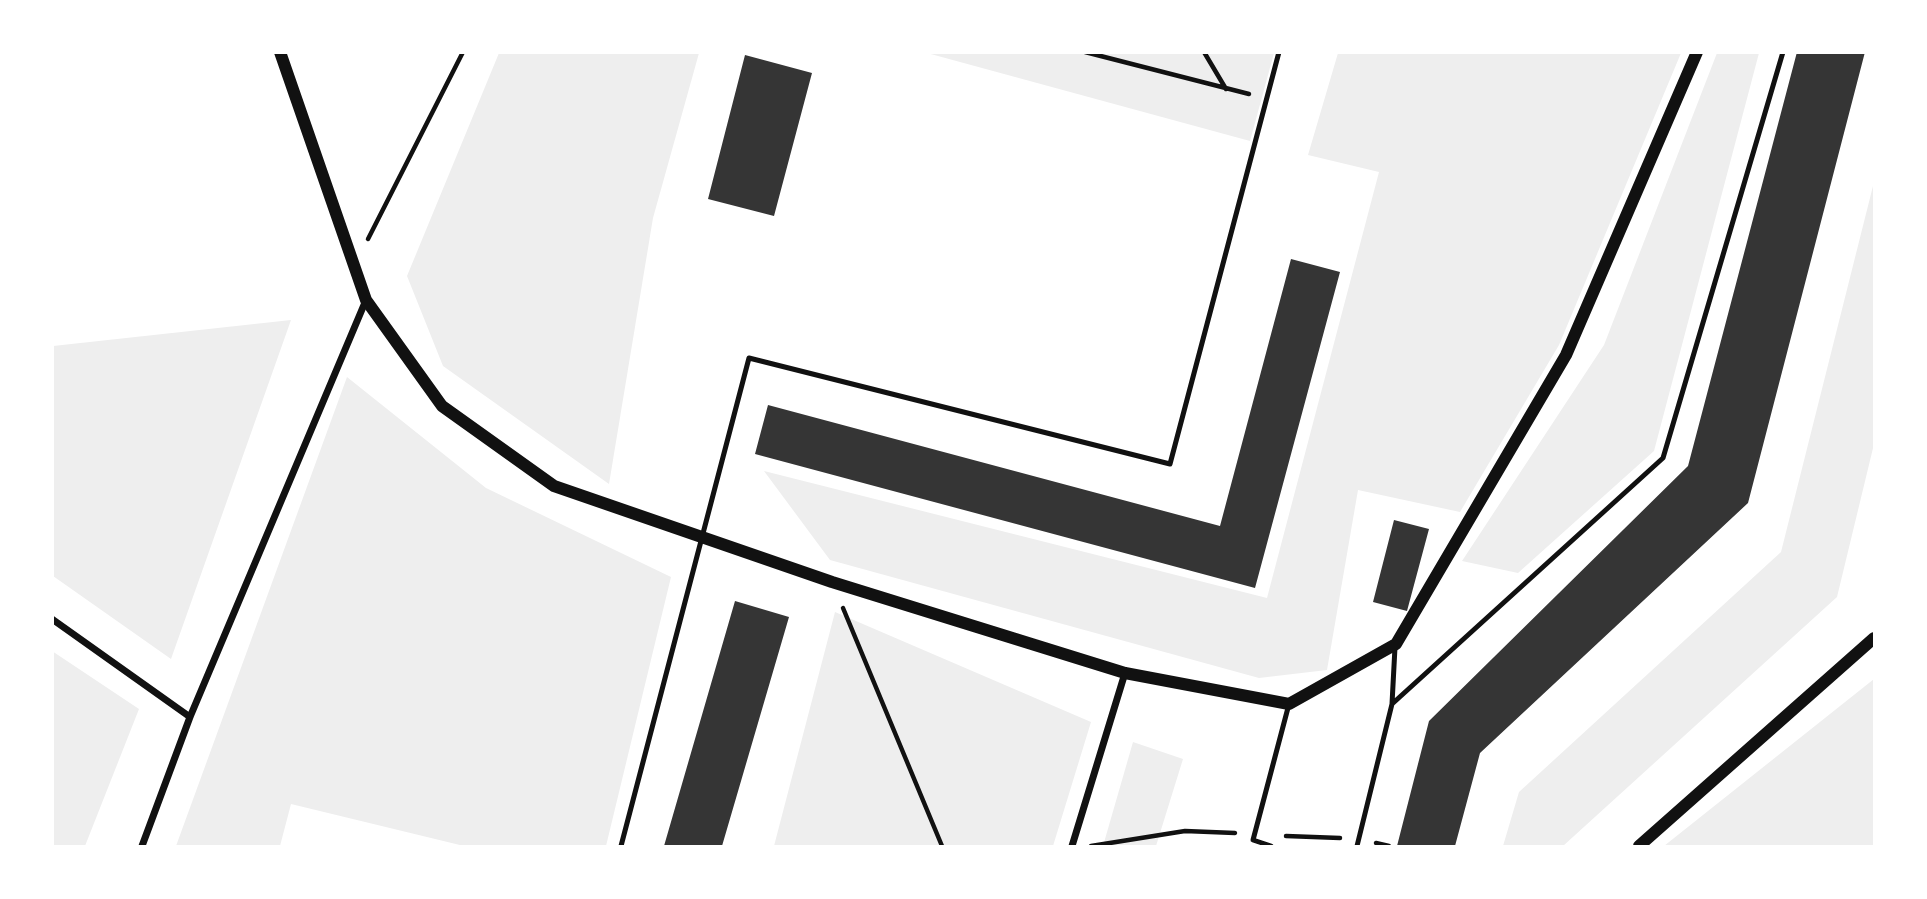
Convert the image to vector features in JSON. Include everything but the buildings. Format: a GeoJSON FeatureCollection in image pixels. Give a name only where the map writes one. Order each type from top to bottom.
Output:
{"type":"FeatureCollection","features":[{"type":"Feature","properties":{"kind":"street"},"geometry":{"type":"LineString","coordinates":[[280,52],[366,300],[442,406],[554,486],[832,582],[1125,673],[1289,704],[1395,644],[1566,355],[1697,52]]}},
{"type":"Feature","properties":{"kind":"street"},"geometry":{"type":"LineString","coordinates":[[142,846],[190,717],[366,300]]}},
{"type":"Feature","properties":{"kind":"street"},"geometry":{"type":"LineString","coordinates":[[52,619],[190,717]]}},
{"type":"Feature","properties":{"kind":"street"},"geometry":{"type":"LineString","coordinates":[[1639,846],[1874,638]]}},
{"type":"Feature","properties":{"kind":"street"},"geometry":{"type":"LineString","coordinates":[[1072,846],[1125,673]]}},
{"type":"Feature","properties":{"kind":"lane"},"geometry":{"type":"LineString","coordinates":[[621,846],[749,358],[1170,464],[1279,52]]}},
{"type":"Feature","properties":{"kind":"lane"},"geometry":{"type":"LineString","coordinates":[[1392,704],[1663,458],[1783,52]]}},
{"type":"Feature","properties":{"kind":"lane"},"geometry":{"type":"LineString","coordinates":[[1357,846],[1392,704],[1395,644]]}},
{"type":"Feature","properties":{"kind":"lane"},"geometry":{"type":"LineString","coordinates":[[1271,846],[1252,840],[1289,704]]}},
{"type":"Feature","properties":{"kind":"path"},"geometry":{"type":"LineString","coordinates":[[354,265],[463,52]]}},
{"type":"Feature","properties":{"kind":"path"},"geometry":{"type":"LineString","coordinates":[[1085,52],[1227,90],[1267,97]]}},
{"type":"Feature","properties":{"kind":"path"},"geometry":{"type":"LineString","coordinates":[[1204,52],[1227,90]]}},
{"type":"Feature","properties":{"kind":"path"},"geometry":{"type":"LineString","coordinates":[[832,582],[942,846]]}},
{"type":"Feature","properties":{"kind":"path"},"geometry":{"type":"LineString","coordinates":[[1090,846],[1185,831]]}},
{"type":"Feature","properties":{"kind":"shaded area"},"geometry":{"type":"Polygon","coordinates":[[[499,53],[699,53],[653,218],[609,484],[443,366],[407,276],[499,53]]]}},
{"type":"Feature","properties":{"kind":"shaded area"},"geometry":{"type":"Polygon","coordinates":[[[927,53],[1274,53],[1250,141],[927,53]]]}},
{"type":"Feature","properties":{"kind":"shaded area"},"geometry":{"type":"Polygon","coordinates":[[[1338,53],[1681,53],[1559,345],[1460,512],[1358,490],[1327,670],[1259,678],[830,560],[764,471],[1267,598],[1379,172],[1308,155],[1338,53]]]}},
{"type":"Feature","properties":{"kind":"shaded area"},"geometry":{"type":"Polygon","coordinates":[[[1717,53],[1759,53],[1654,451],[1518,573],[1462,561],[1604,345],[1717,53]]]}},
{"type":"Feature","properties":{"kind":"shaded area"},"geometry":{"type":"Polygon","coordinates":[[[1874,182],[1874,444],[1837,597],[1563,846],[1503,846],[1519,792],[1781,552],[1874,182]]]}},
{"type":"Feature","properties":{"kind":"shaded area"},"geometry":{"type":"Polygon","coordinates":[[[291,320],[171,659],[53,576],[53,346],[291,320]]]}},
{"type":"Feature","properties":{"kind":"shaded area"},"geometry":{"type":"Polygon","coordinates":[[[347,377],[486,488],[671,577],[606,846],[464,846],[291,804],[280,846],[176,846],[347,377]]]}},
{"type":"Feature","properties":{"kind":"shaded area"},"geometry":{"type":"Polygon","coordinates":[[[835,612],[1091,722],[1053,846],[774,846],[835,612]]]}},
{"type":"Feature","properties":{"kind":"shaded area"},"geometry":{"type":"Polygon","coordinates":[[[52,651],[139,709],[85,846],[53,846],[52,651]]]}},
{"type":"Feature","properties":{"kind":"shaded area"},"geometry":{"type":"Polygon","coordinates":[[[1874,679],[1874,846],[1664,846],[1874,679]]]}},
{"type":"Feature","properties":{"kind":"shaded area"},"geometry":{"type":"Polygon","coordinates":[[[1133,742],[1183,759],[1156,846],[1103,846],[1133,742]]]}}]}
